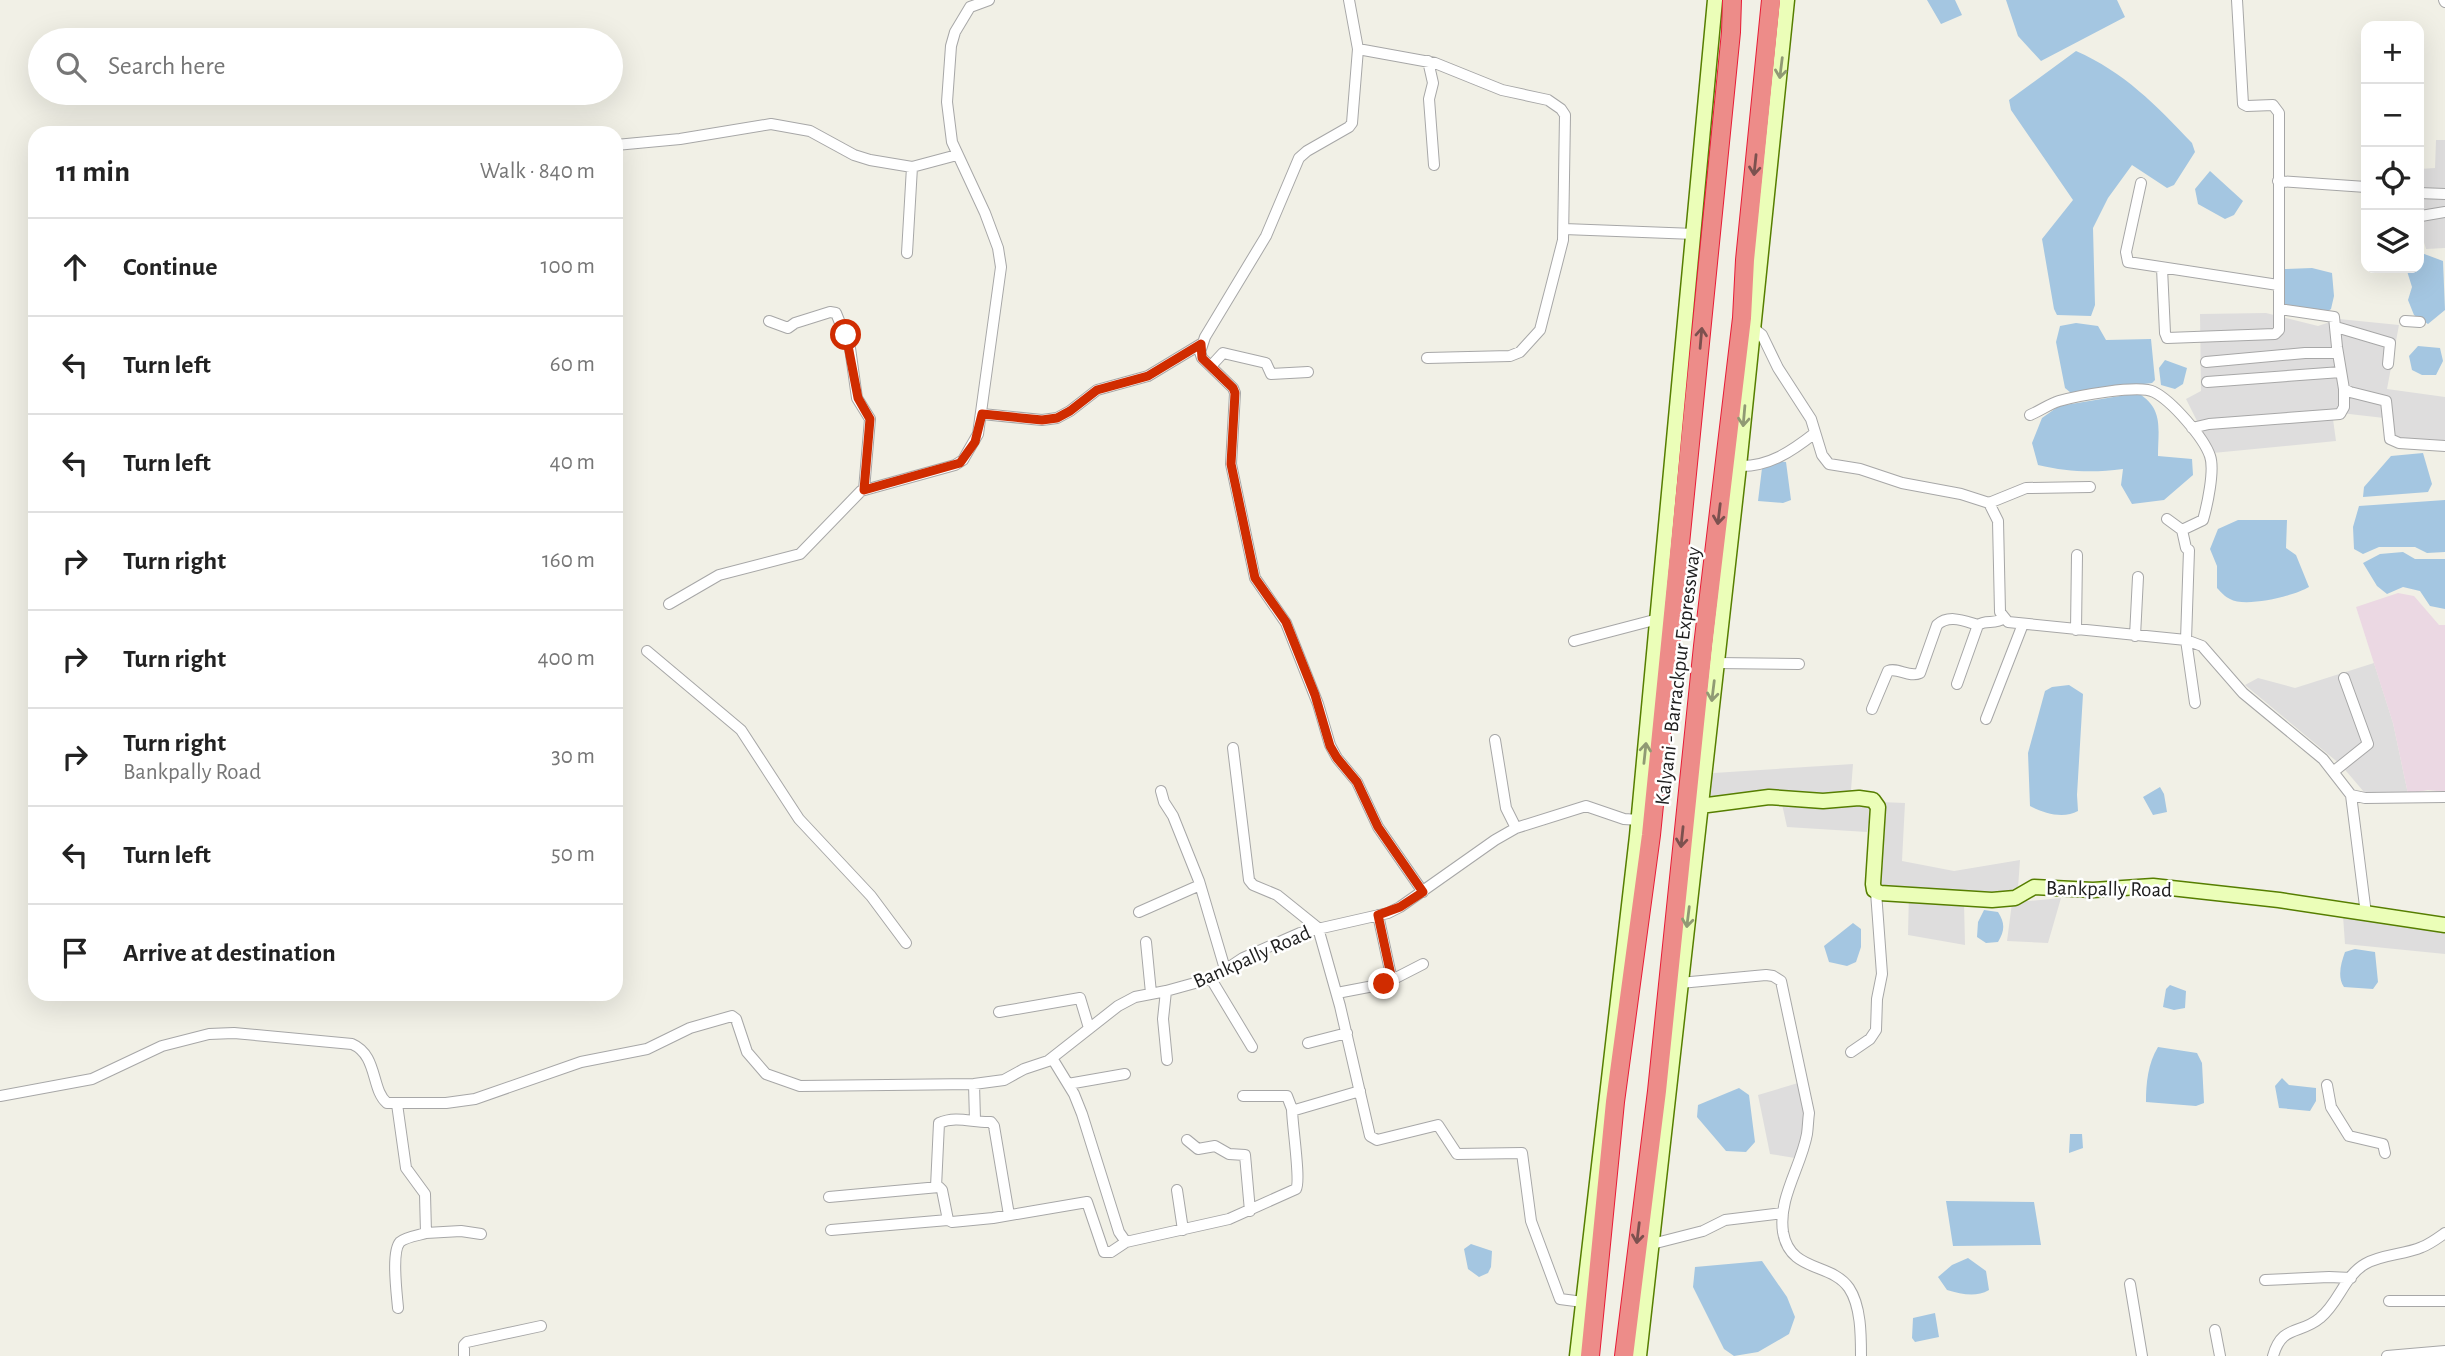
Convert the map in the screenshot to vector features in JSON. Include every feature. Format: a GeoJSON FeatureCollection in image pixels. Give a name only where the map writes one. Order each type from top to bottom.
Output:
{"type":"FeatureCollection","features":[{"type":"Feature","properties":{"kind":"highway","name":"Kalyani - Barrackpur Expressway"},"geometry":{"type":"LineString","coordinates":[[1590,1356],[1615,1102],[1651,835],[1730,45],[1732,0]]}},
{"type":"Feature","properties":{"kind":"highway","name":"Kalyani - Barrackpur Expressway"},"geometry":{"type":"LineString","coordinates":[[1624,1356],[1657,1091],[1703,646],[1742,318],[1745,260],[1771,0]]}},
{"type":"Feature","properties":{"kind":"street"},"geometry":{"type":"LineString","coordinates":[[669,604],[719,575],[800,554],[848,502],[864,490],[960,463],[975,442],[982,414],[1001,277],[1000,258],[985,213],[950,135],[947,102],[951,46],[955,32],[970,7],[989,0]]}},
{"type":"Feature","properties":{"kind":"street"},"geometry":{"type":"LineString","coordinates":[[982,414],[1042,420],[1057,418],[1097,390],[1148,376],[1201,344],[1266,236],[1299,158],[1307,150],[1352,123],[1358,49],[1349,0]]}},
{"type":"Feature","properties":{"kind":"street"},"geometry":{"type":"LineString","coordinates":[[1577,1356],[1639,820],[1715,0]]}},
{"type":"Feature","properties":{"kind":"street"},"geometry":{"type":"LineString","coordinates":[[1639,1356],[1740,466],[1787,0]]}},
{"type":"Feature","properties":{"kind":"street"},"geometry":{"type":"LineString","coordinates":[[2162,268],[2165,333],[2168,338],[2275,334],[2279,330],[2279,113],[2273,106],[2243,104],[2237,0]]}},
{"type":"Feature","properties":{"kind":"street"},"geometry":{"type":"LineString","coordinates":[[1358,49],[1428,61],[1502,90],[1543,99],[1562,109],[1566,121],[1564,229],[1543,322],[1534,339],[1520,352],[1500,358],[1427,358]]}},
{"type":"Feature","properties":{"kind":"street"},"geometry":{"type":"LineString","coordinates":[[1428,61],[1433,83],[1429,101],[1434,165]]}},
{"type":"Feature","properties":{"kind":"street"},"geometry":{"type":"LineString","coordinates":[[623,144],[680,139],[771,124],[810,131],[860,158],[912,167],[957,155]]}},
{"type":"Feature","properties":{"kind":"street"},"geometry":{"type":"LineString","coordinates":[[907,253],[912,167]]}},
{"type":"Feature","properties":{"kind":"street"},"geometry":{"type":"LineString","coordinates":[[2278,181],[2361,187]]}},
{"type":"Feature","properties":{"kind":"street"},"geometry":{"type":"LineString","coordinates":[[2141,183],[2133,212],[2126,258],[2131,264],[2278,285]]}},
{"type":"Feature","properties":{"kind":"street"},"geometry":{"type":"LineString","coordinates":[[2424,193],[2445,194]]}},
{"type":"Feature","properties":{"kind":"street"},"geometry":{"type":"LineString","coordinates":[[2424,216],[2445,212]]}},
{"type":"Feature","properties":{"kind":"street"},"geometry":{"type":"LineString","coordinates":[[1564,229],[1695,234]]}},
{"type":"Feature","properties":{"kind":"street"},"geometry":{"type":"LineString","coordinates":[[2192,428],[2209,424],[2340,414],[2344,407],[2344,389],[2334,317],[2279,309]]}},
{"type":"Feature","properties":{"kind":"street"},"geometry":{"type":"LineString","coordinates":[[769,321],[788,328],[794,323],[830,312],[836,313],[848,341],[858,398],[870,419],[864,490]]}},
{"type":"Feature","properties":{"kind":"street"},"geometry":{"type":"LineString","coordinates":[[2405,321],[2420,322]]}},
{"type":"Feature","properties":{"kind":"street"},"geometry":{"type":"LineString","coordinates":[[1752,327],[1762,335],[1778,368],[1811,419],[1822,455],[1829,464],[1860,469],[1902,483],[1961,494],[1989,503],[2026,488],[2090,487]]}},
{"type":"Feature","properties":{"kind":"street"},"geometry":{"type":"LineString","coordinates":[[2336,327],[2390,343],[2388,364]]}},
{"type":"Feature","properties":{"kind":"street"},"geometry":{"type":"LineString","coordinates":[[1201,344],[1202,358],[1235,393],[1231,464],[1255,578],[1286,622],[1315,695],[1330,746],[1357,782],[1378,827],[1423,892]]}},
{"type":"Feature","properties":{"kind":"street"},"geometry":{"type":"LineString","coordinates":[[1210,366],[1223,353],[1266,363],[1271,373],[1308,372]]}},
{"type":"Feature","properties":{"kind":"street"},"geometry":{"type":"LineString","coordinates":[[2206,362],[2305,353],[2338,353]]}},
{"type":"Feature","properties":{"kind":"street"},"geometry":{"type":"LineString","coordinates":[[2207,382],[2341,372]]}},
{"type":"Feature","properties":{"kind":"street"},"geometry":{"type":"LineString","coordinates":[[2031,415],[2057,401],[2131,388],[2154,391],[2185,418],[2211,459],[2207,507],[2203,520],[2182,530]]}},
{"type":"Feature","properties":{"kind":"street"},"geometry":{"type":"LineString","coordinates":[[2344,389],[2386,401],[2390,439],[2399,443],[2445,446]]}},
{"type":"Feature","properties":{"kind":"street"},"geometry":{"type":"LineString","coordinates":[[1740,466],[1779,458],[1815,433]]}},
{"type":"Feature","properties":{"kind":"street"},"geometry":{"type":"LineString","coordinates":[[1989,503],[1998,521],[2000,612],[2008,622],[2186,640],[2202,646],[2243,693],[2323,759],[2351,795],[2366,914]]}},
{"type":"Feature","properties":{"kind":"street"},"geometry":{"type":"LineString","coordinates":[[2167,519],[2182,530],[2186,548],[2189,550],[2186,640],[2195,703]]}},
{"type":"Feature","properties":{"kind":"street"},"geometry":{"type":"LineString","coordinates":[[2076,630],[2077,555]]}},
{"type":"Feature","properties":{"kind":"street"},"geometry":{"type":"LineString","coordinates":[[2134,636],[2138,577]]}},
{"type":"Feature","properties":{"kind":"street"},"geometry":{"type":"LineString","coordinates":[[1872,709],[1888,671],[1913,675],[1920,673],[1937,625],[1941,621],[1950,618],[1978,625]]}},
{"type":"Feature","properties":{"kind":"street"},"geometry":{"type":"LineString","coordinates":[[1956,684],[1978,625],[1982,622],[1996,623],[2004,618]]}},
{"type":"Feature","properties":{"kind":"street"},"geometry":{"type":"LineString","coordinates":[[1574,641],[1658,619]]}},
{"type":"Feature","properties":{"kind":"street"},"geometry":{"type":"LineString","coordinates":[[1986,719],[2023,624]]}},
{"type":"Feature","properties":{"kind":"street"},"geometry":{"type":"LineString","coordinates":[[647,651],[741,730],[799,819],[871,896],[906,943]]}},
{"type":"Feature","properties":{"kind":"street"},"geometry":{"type":"LineString","coordinates":[[1716,663],[1799,664]]}},
{"type":"Feature","properties":{"kind":"street"},"geometry":{"type":"LineString","coordinates":[[2333,772],[2368,744],[2344,678]]}},
{"type":"Feature","properties":{"kind":"street"},"geometry":{"type":"LineString","coordinates":[[1495,740],[1505,804],[1516,828]]}},
{"type":"Feature","properties":{"kind":"street"},"geometry":{"type":"LineString","coordinates":[[1233,748],[1251,883],[1277,895],[1318,928],[1347,1033],[1370,1136],[1374,1140],[1438,1125],[1455,1154],[1522,1153],[1531,1221],[1560,1299],[1583,1302]]}},
{"type":"Feature","properties":{"kind":"street"},"geometry":{"type":"LineString","coordinates":[[1161,791],[1200,885],[1225,969]]}},
{"type":"Feature","properties":{"kind":"street"},"geometry":{"type":"LineString","coordinates":[[2351,795],[2365,798],[2445,797]]}},
{"type":"Feature","properties":{"kind":"street"},"geometry":{"type":"LineString","coordinates":[[1700,807],[1769,797],[1815,801],[1859,798],[1873,800],[1878,807],[1873,884],[1877,892],[1882,975],[1877,999],[1876,1030],[1870,1039],[1851,1052]]}},
{"type":"Feature","properties":{"kind":"street","name":"Bankpally Road"},"geometry":{"type":"LineString","coordinates":[[397,1104],[446,1103],[475,1099],[581,1062],[647,1049],[690,1028],[732,1016],[736,1019],[747,1052],[766,1074],[800,1086],[974,1084],[1004,1080],[1052,1058],[1127,1001],[1211,979],[1275,943],[1318,928],[1378,915],[1400,907],[1516,828],[1586,806],[1624,819],[1639,820]]}},
{"type":"Feature","properties":{"kind":"street"},"geometry":{"type":"LineString","coordinates":[[1139,912],[1200,885]]}},
{"type":"Feature","properties":{"kind":"street","name":"Bankpally Road"},"geometry":{"type":"LineString","coordinates":[[1877,892],[1992,900],[2015,898],[2034,887],[2093,890],[2153,886],[2279,900],[2445,925]]}},
{"type":"Feature","properties":{"kind":"street"},"geometry":{"type":"LineString","coordinates":[[1378,915],[1392,980]]}},
{"type":"Feature","properties":{"kind":"street"},"geometry":{"type":"LineString","coordinates":[[1146,942],[1151,993]]}},
{"type":"Feature","properties":{"kind":"street"},"geometry":{"type":"LineString","coordinates":[[1336,993],[1379,986],[1423,964]]}},
{"type":"Feature","properties":{"kind":"street"},"geometry":{"type":"LineString","coordinates":[[1680,984],[1766,975],[1781,981],[1809,1113],[1807,1135],[1783,1213],[1783,1231],[1787,1247],[1793,1255],[1843,1281],[1850,1289],[1856,1301],[1861,1356]]}},
{"type":"Feature","properties":{"kind":"street"},"geometry":{"type":"LineString","coordinates":[[1211,979],[1252,1048]]}},
{"type":"Feature","properties":{"kind":"street"},"geometry":{"type":"LineString","coordinates":[[1166,991],[1163,1019],[1167,1059]]}},
{"type":"Feature","properties":{"kind":"street"},"geometry":{"type":"LineString","coordinates":[[999,1012],[1080,998],[1089,1028]]}},
{"type":"Feature","properties":{"kind":"street"},"geometry":{"type":"LineString","coordinates":[[0,1096],[101,1076],[162,1046],[222,1033],[352,1044],[362,1049],[377,1079],[380,1096],[387,1103],[397,1104],[406,1168],[425,1194],[426,1233]]}},
{"type":"Feature","properties":{"kind":"street"},"geometry":{"type":"LineString","coordinates":[[1308,1044],[1347,1033]]}},
{"type":"Feature","properties":{"kind":"street"},"geometry":{"type":"LineString","coordinates":[[1052,1058],[1082,1114],[1119,1232],[1126,1242]]}},
{"type":"Feature","properties":{"kind":"street"},"geometry":{"type":"LineString","coordinates":[[1068,1084],[1125,1074]]}},
{"type":"Feature","properties":{"kind":"street"},"geometry":{"type":"LineString","coordinates":[[974,1084],[975,1120]]}},
{"type":"Feature","properties":{"kind":"street"},"geometry":{"type":"LineString","coordinates":[[2327,1085],[2331,1107],[2349,1136],[2383,1144],[2385,1153]]}},
{"type":"Feature","properties":{"kind":"street"},"geometry":{"type":"LineString","coordinates":[[1292,1109],[1360,1091]]}},
{"type":"Feature","properties":{"kind":"street"},"geometry":{"type":"LineString","coordinates":[[831,1230],[948,1220],[952,1222],[1087,1202],[1102,1250],[1107,1253],[1126,1242],[1229,1219],[1292,1192],[1299,1185],[1292,1109],[1287,1096],[1243,1096]]}},
{"type":"Feature","properties":{"kind":"street"},"geometry":{"type":"LineString","coordinates":[[936,1187],[939,1123],[975,1120],[978,1123],[990,1122],[994,1126],[1009,1215]]}},
{"type":"Feature","properties":{"kind":"street"},"geometry":{"type":"LineString","coordinates":[[1187,1140],[1198,1149],[1215,1146],[1229,1154],[1245,1155],[1250,1211]]}},
{"type":"Feature","properties":{"kind":"street"},"geometry":{"type":"LineString","coordinates":[[829,1198],[936,1187],[942,1190],[948,1220]]}},
{"type":"Feature","properties":{"kind":"street"},"geometry":{"type":"LineString","coordinates":[[1177,1190],[1183,1230]]}},
{"type":"Feature","properties":{"kind":"street"},"geometry":{"type":"LineString","coordinates":[[1652,1244],[1707,1230],[1725,1220],[1783,1213]]}},
{"type":"Feature","properties":{"kind":"street"},"geometry":{"type":"LineString","coordinates":[[398,1308],[396,1269],[398,1246],[402,1241],[426,1233],[461,1231],[481,1234]]}},
{"type":"Feature","properties":{"kind":"street"},"geometry":{"type":"LineString","coordinates":[[2273,1356],[2280,1338],[2286,1333],[2313,1324],[2322,1317],[2358,1269],[2373,1260],[2423,1247],[2445,1233]]}},
{"type":"Feature","properties":{"kind":"street"},"geometry":{"type":"LineString","coordinates":[[2265,1280],[2329,1276],[2351,1278]]}},
{"type":"Feature","properties":{"kind":"street"},"geometry":{"type":"LineString","coordinates":[[2130,1284],[2142,1356]]}},
{"type":"Feature","properties":{"kind":"street"},"geometry":{"type":"LineString","coordinates":[[2389,1301],[2445,1301]]}},
{"type":"Feature","properties":{"kind":"street"},"geometry":{"type":"LineString","coordinates":[[464,1356],[464,1345],[467,1342],[541,1326]]}},
{"type":"Feature","properties":{"kind":"street"},"geometry":{"type":"LineString","coordinates":[[2215,1330],[2220,1356]]}},
{"type":"Feature","properties":{"kind":"street"},"geometry":{"type":"LineString","coordinates":[[2387,1356],[2445,1351]]}},
{"type":"Feature","properties":{"kind":"shaded area"},"geometry":{"type":"Polygon","coordinates":[[[2436,140],[2445,140],[2445,248],[2426,249],[2424,169],[2435,168],[2436,140]]]}},
{"type":"Feature","properties":{"kind":"shaded area"},"geometry":{"type":"Polygon","coordinates":[[[2266,313],[2318,326],[2339,319],[2399,325],[2387,389],[2445,397],[2445,443],[2387,437],[2384,418],[2332,412],[2336,441],[2213,453],[2186,399],[2201,391],[2200,314],[2266,313]]]}},
{"type":"Feature","properties":{"kind":"shaded area"},"geometry":{"type":"Polygon","coordinates":[[[2398,593],[2414,596],[2439,625],[2445,625],[2445,792],[2428,790],[2408,794],[2393,723],[2356,607],[2398,593]]]}},
{"type":"Feature","properties":{"kind":"shaded area"},"geometry":{"type":"Polygon","coordinates":[[[2374,663],[2393,723],[2408,794],[2364,792],[2341,765],[2245,685],[2258,678],[2295,688],[2374,663]]]}},
{"type":"Feature","properties":{"kind":"shaded area"},"geometry":{"type":"Polygon","coordinates":[[[1853,764],[1851,790],[1874,798],[1867,832],[1787,827],[1780,795],[1695,805],[1698,774],[1853,764]]]}},
{"type":"Feature","properties":{"kind":"shaded area"},"geometry":{"type":"Polygon","coordinates":[[[1880,802],[1905,803],[1902,861],[1954,871],[2020,860],[2017,902],[2061,898],[2048,943],[2007,941],[2012,903],[1964,903],[1965,945],[1908,935],[1909,892],[1875,890],[1880,802]]]}},
{"type":"Feature","properties":{"kind":"shaded area"},"geometry":{"type":"Polygon","coordinates":[[[2343,916],[2445,931],[2445,954],[2345,944],[2343,916]]]}},
{"type":"Feature","properties":{"kind":"shaded area"},"geometry":{"type":"Polygon","coordinates":[[[1798,1083],[1805,1113],[1803,1132],[1795,1158],[1770,1154],[1758,1095],[1798,1083]]]}},
{"type":"Feature","properties":{"kind":"water"},"geometry":{"type":"Polygon","coordinates":[[[1927,0],[1955,0],[1962,15],[1941,24],[1927,0]]]}},
{"type":"Feature","properties":{"kind":"water"},"geometry":{"type":"Polygon","coordinates":[[[2006,0],[2117,0],[2125,17],[2041,61],[2018,36],[2006,0]]]}},
{"type":"Feature","properties":{"kind":"water"},"geometry":{"type":"Polygon","coordinates":[[[2076,51],[2109,69],[2139,91],[2192,143],[2195,152],[2174,185],[2167,188],[2132,165],[2108,198],[2093,228],[2095,305],[2091,316],[2057,315],[2054,309],[2042,239],[2073,200],[2011,110],[2009,100],[2076,51]]]}},
{"type":"Feature","properties":{"kind":"water"},"geometry":{"type":"Polygon","coordinates":[[[2210,171],[2243,201],[2234,215],[2225,219],[2198,204],[2195,189],[2210,171]]]}},
{"type":"Feature","properties":{"kind":"water"},"geometry":{"type":"Polygon","coordinates":[[[2424,254],[2443,261],[2445,310],[2428,324],[2414,315],[2408,300],[2412,287],[2408,273],[2424,273],[2424,254]]]}},
{"type":"Feature","properties":{"kind":"water"},"geometry":{"type":"Polygon","coordinates":[[[2312,268],[2332,273],[2334,296],[2331,309],[2325,313],[2279,307],[2279,279],[2285,269],[2312,268]]]}},
{"type":"Feature","properties":{"kind":"water"},"geometry":{"type":"Polygon","coordinates":[[[2076,323],[2098,326],[2106,340],[2151,339],[2155,380],[2152,383],[2071,393],[2065,388],[2056,342],[2060,326],[2076,323]]]}},
{"type":"Feature","properties":{"kind":"water"},"geometry":{"type":"Polygon","coordinates":[[[2418,346],[2440,348],[2443,361],[2436,375],[2422,375],[2412,370],[2409,356],[2418,346]]]}},
{"type":"Feature","properties":{"kind":"water"},"geometry":{"type":"Polygon","coordinates":[[[2165,360],[2187,368],[2183,384],[2175,389],[2161,385],[2159,368],[2165,360]]]}},
{"type":"Feature","properties":{"kind":"water"},"geometry":{"type":"Polygon","coordinates":[[[2138,393],[2156,413],[2159,428],[2158,456],[2192,459],[2193,475],[2164,500],[2132,504],[2121,485],[2123,469],[2080,471],[2038,465],[2032,443],[2042,418],[2059,406],[2138,393]]]}},
{"type":"Feature","properties":{"kind":"water"},"geometry":{"type":"Polygon","coordinates":[[[2423,453],[2432,484],[2428,492],[2363,497],[2364,487],[2391,456],[2423,453]]]}},
{"type":"Feature","properties":{"kind":"water"},"geometry":{"type":"Polygon","coordinates":[[[1763,460],[1786,462],[1791,500],[1783,503],[1758,501],[1763,460]]]}},
{"type":"Feature","properties":{"kind":"water"},"geometry":{"type":"Polygon","coordinates":[[[2445,500],[2445,552],[2427,553],[2415,547],[2379,547],[2363,554],[2354,549],[2353,527],[2359,506],[2445,500]]]}},
{"type":"Feature","properties":{"kind":"water"},"geometry":{"type":"Polygon","coordinates":[[[2238,520],[2287,520],[2286,548],[2296,555],[2309,587],[2258,602],[2237,601],[2223,594],[2217,588],[2217,566],[2210,549],[2218,529],[2238,520]]]}},
{"type":"Feature","properties":{"kind":"water"},"geometry":{"type":"Polygon","coordinates":[[[2403,552],[2415,559],[2445,559],[2445,609],[2430,606],[2420,591],[2403,587],[2387,594],[2377,586],[2363,563],[2380,554],[2403,552]]]}},
{"type":"Feature","properties":{"kind":"water"},"geometry":{"type":"Polygon","coordinates":[[[2069,685],[2083,694],[2078,811],[2067,815],[2054,814],[2030,806],[2028,753],[2045,691],[2052,687],[2069,685]]]}},
{"type":"Feature","properties":{"kind":"water"},"geometry":{"type":"Polygon","coordinates":[[[2160,787],[2167,812],[2153,815],[2143,797],[2160,787]]]}},
{"type":"Feature","properties":{"kind":"water"},"geometry":{"type":"Polygon","coordinates":[[[1984,910],[1998,912],[2002,920],[2003,930],[1998,942],[1986,943],[1977,937],[1978,922],[1984,910]]]}},
{"type":"Feature","properties":{"kind":"water"},"geometry":{"type":"Polygon","coordinates":[[[1853,923],[1861,929],[1861,947],[1856,962],[1847,966],[1829,962],[1824,946],[1853,923]]]}},
{"type":"Feature","properties":{"kind":"water"},"geometry":{"type":"Polygon","coordinates":[[[2355,949],[2375,952],[2378,982],[2373,989],[2344,987],[2342,983],[2340,970],[2345,952],[2355,949]]]}},
{"type":"Feature","properties":{"kind":"water"},"geometry":{"type":"Polygon","coordinates":[[[2170,985],[2186,991],[2185,1008],[2174,1010],[2163,1007],[2166,989],[2170,985]]]}},
{"type":"Feature","properties":{"kind":"water"},"geometry":{"type":"Polygon","coordinates":[[[2158,1047],[2197,1053],[2202,1063],[2204,1103],[2196,1106],[2146,1102],[2148,1073],[2158,1047]]]}},
{"type":"Feature","properties":{"kind":"water"},"geometry":{"type":"Polygon","coordinates":[[[2282,1078],[2289,1085],[2316,1088],[2316,1101],[2310,1111],[2279,1108],[2275,1086],[2282,1078]]]}},
{"type":"Feature","properties":{"kind":"water"},"geometry":{"type":"Polygon","coordinates":[[[1739,1088],[1749,1095],[1755,1142],[1746,1152],[1726,1151],[1697,1117],[1698,1105],[1739,1088]]]}},
{"type":"Feature","properties":{"kind":"water"},"geometry":{"type":"Polygon","coordinates":[[[2070,1134],[2082,1134],[2083,1148],[2069,1153],[2070,1134]]]}},
{"type":"Feature","properties":{"kind":"water"},"geometry":{"type":"Polygon","coordinates":[[[1946,1201],[2034,1202],[2041,1245],[1953,1246],[1946,1201]]]}},
{"type":"Feature","properties":{"kind":"water"},"geometry":{"type":"Polygon","coordinates":[[[1471,1244],[1492,1251],[1488,1273],[1479,1277],[1468,1269],[1464,1249],[1471,1244]]]}},
{"type":"Feature","properties":{"kind":"water"},"geometry":{"type":"Polygon","coordinates":[[[1968,1258],[1986,1271],[1989,1290],[1974,1295],[1947,1290],[1938,1277],[1952,1265],[1968,1258]]]}},
{"type":"Feature","properties":{"kind":"water"},"geometry":{"type":"Polygon","coordinates":[[[1762,1261],[1787,1297],[1795,1317],[1789,1334],[1758,1352],[1734,1356],[1724,1349],[1693,1287],[1695,1267],[1762,1261]]]}},
{"type":"Feature","properties":{"kind":"water"},"geometry":{"type":"Polygon","coordinates":[[[1935,1313],[1939,1337],[1915,1342],[1912,1338],[1913,1318],[1935,1313]]]}},
{"type":"Feature","properties":{"kind":"route"},"geometry":{"type":"LineString","coordinates":[[846,335],[858,398],[870,419],[864,490],[960,463],[975,442],[982,414],[1042,420],[1057,418],[1097,390],[1148,376],[1201,344],[1202,358],[1233,388],[1236,397],[1231,464],[1255,578],[1286,622],[1315,695],[1330,746],[1357,782],[1378,827],[1423,892],[1400,907],[1378,915],[1392,980],[1384,984]]}}]}
